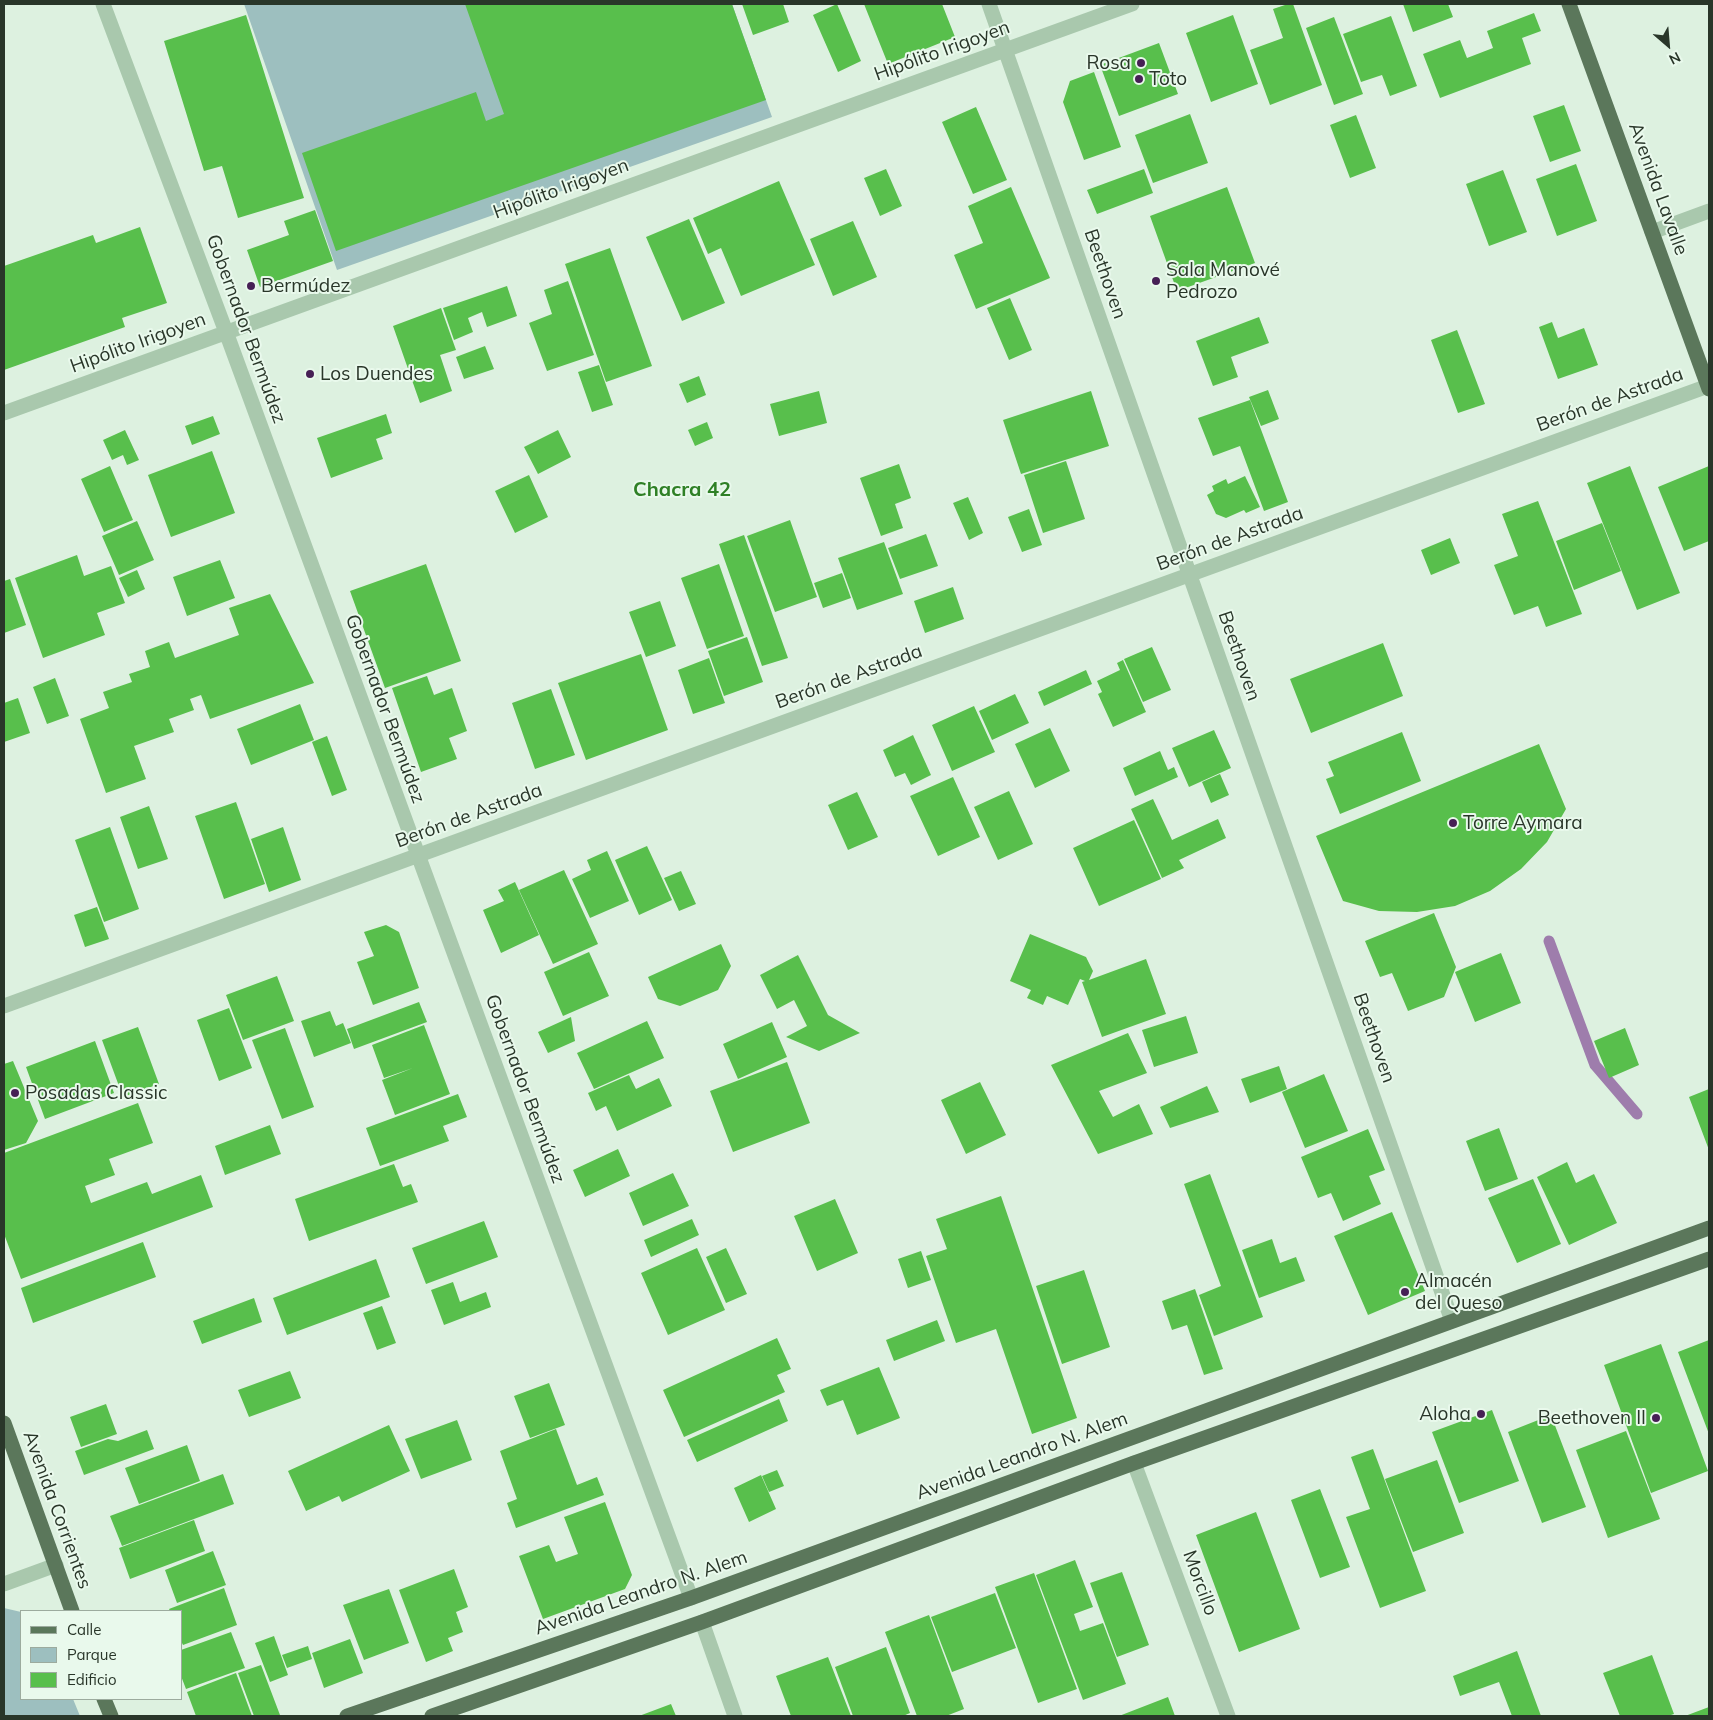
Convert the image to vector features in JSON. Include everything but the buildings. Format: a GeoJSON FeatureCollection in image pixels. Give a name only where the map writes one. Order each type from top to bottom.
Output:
{"type":"FeatureCollection","features":[{"type":"Feature","properties":{"kind":"main road","name":"Avenida Lavalle"},"geometry":{"type":"LineString","coordinates":[[1569,4],[1709,387]]}},
{"type":"Feature","properties":{"kind":"main road","name":"Avenida Leandro N. Alem"},"geometry":{"type":"LineString","coordinates":[[347,1716],[691,1598],[1709,1228]]}},
{"type":"Feature","properties":{"kind":"main road"},"geometry":{"type":"LineString","coordinates":[[432,1716],[702,1622],[1134,1463],[1709,1259]]}},
{"type":"Feature","properties":{"kind":"main road","name":"Avenida Corrientes"},"geometry":{"type":"LineString","coordinates":[[4,1423],[72,1610]]}},
{"type":"Feature","properties":{"kind":"main road"},"geometry":{"type":"LineString","coordinates":[[104,1700],[111,1716]]}},
{"type":"Feature","properties":{"kind":"street","name":"Gobernador Bermúdez"},"geometry":{"type":"LineString","coordinates":[[103,4],[226,332],[691,1598]]}},
{"type":"Feature","properties":{"kind":"street","name":"Beethoven"},"geometry":{"type":"LineString","coordinates":[[989,4],[1452,1321]]}},
{"type":"Feature","properties":{"kind":"street","name":"Hipólito Irigoyen"},"geometry":{"type":"LineString","coordinates":[[4,413],[1132,4]]}},
{"type":"Feature","properties":{"kind":"street"},"geometry":{"type":"LineString","coordinates":[[1652,232],[1709,212]]}},
{"type":"Feature","properties":{"kind":"street","name":"Berón de Astrada"},"geometry":{"type":"LineString","coordinates":[[4,1006],[1709,387]]}},
{"type":"Feature","properties":{"kind":"street","name":"Morcillo"},"geometry":{"type":"LineString","coordinates":[[1134,1463],[1228,1716]]}},
{"type":"Feature","properties":{"kind":"street"},"geometry":{"type":"LineString","coordinates":[[4,1584],[56,1565]]}},
{"type":"Feature","properties":{"kind":"street"},"geometry":{"type":"LineString","coordinates":[[702,1622],[735,1716]]}},
{"type":"Feature","properties":{"kind":"green space"},"geometry":{"type":"Polygon","coordinates":[[[244,4],[732,4],[772,117],[337,270],[244,4]]]}},
{"type":"Feature","properties":{"kind":"green space"},"geometry":{"type":"Polygon","coordinates":[[[4,1608],[20,1612],[20,1700],[73,1700],[80,1716],[4,1716],[4,1608]]]}},
{"type":"Feature","properties":{"kind":"waterway"},"geometry":{"type":"LineString","coordinates":[[1549,941],[1595,1065],[1637,1114]]}},
{"type":"Feature","properties":{"kind":"place","name":"Rosa"},"geometry":{"type":"Point","coordinates":[1141,63]}},
{"type":"Feature","properties":{"kind":"place","name":"Toto"},"geometry":{"type":"Point","coordinates":[1139,79]}},
{"type":"Feature","properties":{"kind":"place","name":"Sala Manové Pedrozo"},"geometry":{"type":"Point","coordinates":[1156,281]}},
{"type":"Feature","properties":{"kind":"place","name":"Bermúdez"},"geometry":{"type":"Point","coordinates":[251,286]}},
{"type":"Feature","properties":{"kind":"place","name":"Los Duendes"},"geometry":{"type":"Point","coordinates":[310,374]}},
{"type":"Feature","properties":{"kind":"place","name":"Torre Aymara"},"geometry":{"type":"Point","coordinates":[1453,823]}},
{"type":"Feature","properties":{"kind":"place","name":"Posadas Classic"},"geometry":{"type":"Point","coordinates":[15,1093]}},
{"type":"Feature","properties":{"kind":"place","name":"Almacén del Queso"},"geometry":{"type":"Point","coordinates":[1405,1292]}},
{"type":"Feature","properties":{"kind":"place","name":"Aloha"},"geometry":{"type":"Point","coordinates":[1481,1414]}},
{"type":"Feature","properties":{"kind":"place","name":"Beethoven II"},"geometry":{"type":"Point","coordinates":[1656,1418]}},
{"type":"Feature","properties":{"kind":"district","name":"Chacra 42"},"geometry":{"type":"Point","coordinates":[682,490]}}]}
